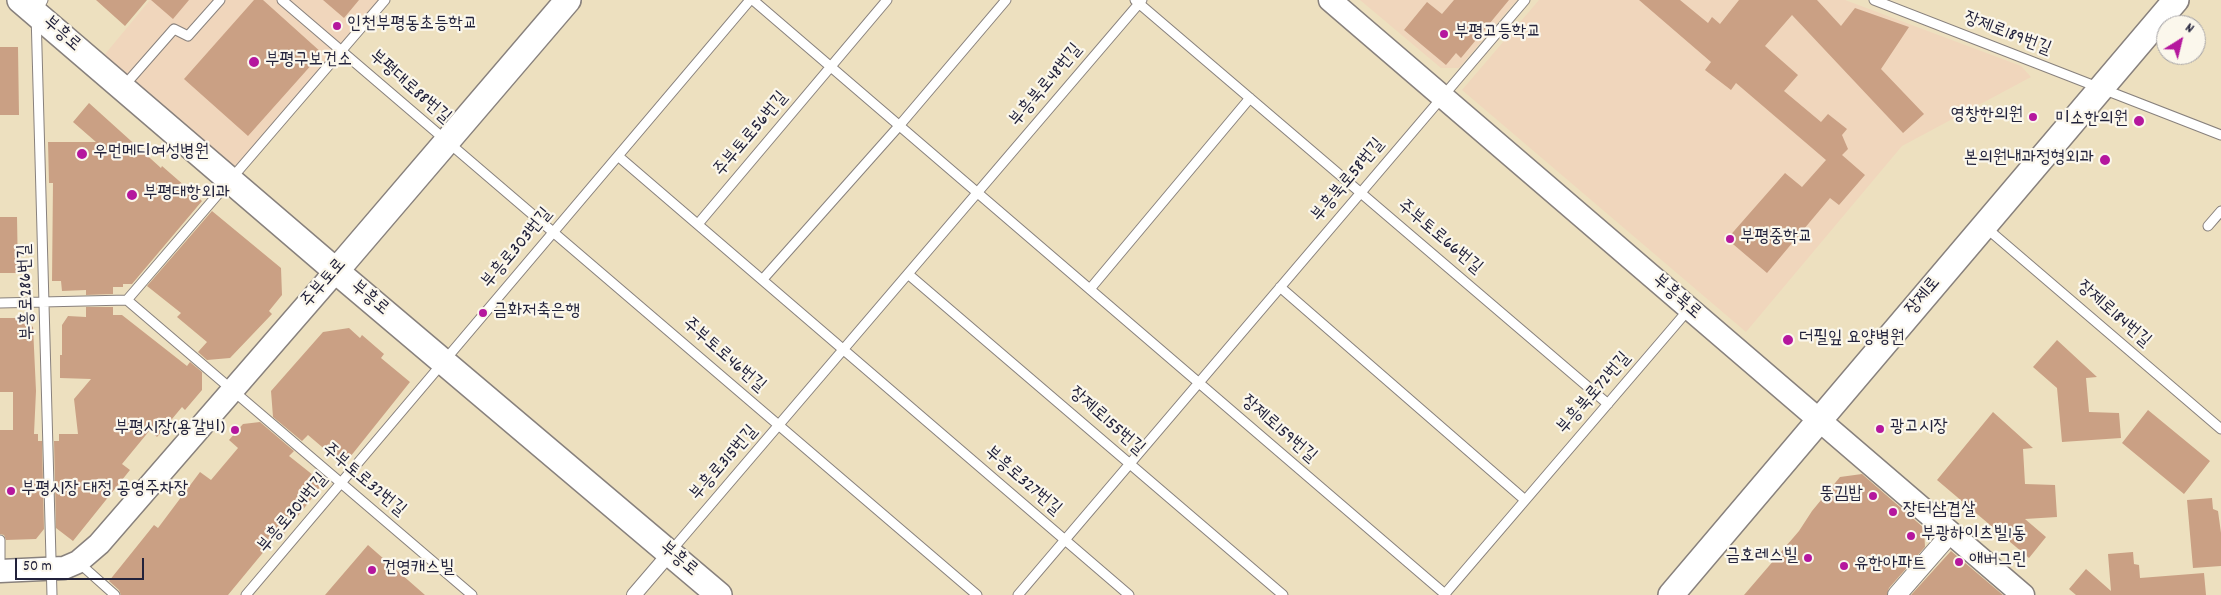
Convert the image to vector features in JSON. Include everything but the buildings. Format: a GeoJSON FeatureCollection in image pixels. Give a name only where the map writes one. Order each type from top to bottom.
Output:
{"type":"FeatureCollection","features":[{"type":"Feature","properties":{"kind":"main road","name":"주부토로"},"geometry":{"type":"LineString","coordinates":[[336,271],[568,0]]}},
{"type":"Feature","properties":{"kind":"main road","name":"장제로"},"geometry":{"type":"LineString","coordinates":[[1671,595],[2176,0]]}},
{"type":"Feature","properties":{"kind":"main road","name":"부흥로"},"geometry":{"type":"LineString","coordinates":[[33,4],[122,88],[719,595]]}},
{"type":"Feature","properties":{"kind":"street","name":"부흥북로"},"geometry":{"type":"LineString","coordinates":[[1330,0],[2023,595]]}},
{"type":"Feature","properties":{"kind":"street","name":"주부토로"},"geometry":{"type":"LineString","coordinates":[[0,571],[64,568],[78,562],[99,544],[336,271]]}},
{"type":"Feature","properties":{"kind":"street"},"geometry":{"type":"LineString","coordinates":[[1897,595],[1951,533]]}},
{"type":"Feature","properties":{"kind":"street"},"geometry":{"type":"LineString","coordinates":[[634,595],[670,553]]}},
{"type":"Feature","properties":{"kind":"lane"},"geometry":{"type":"LineString","coordinates":[[122,88],[174,29],[188,36],[220,0]]}},
{"type":"Feature","properties":{"kind":"lane","name":"부평대로88번길"},"geometry":{"type":"LineString","coordinates":[[282,0],[447,142]]}},
{"type":"Feature","properties":{"kind":"lane"},"geometry":{"type":"LineString","coordinates":[[0,303],[127,300],[385,0]]}},
{"type":"Feature","properties":{"kind":"lane"},"geometry":{"type":"LineString","coordinates":[[751,0],[977,193]]}},
{"type":"Feature","properties":{"kind":"lane","name":"부흥로303번길"},"geometry":{"type":"LineString","coordinates":[[444,362],[751,0]]}},
{"type":"Feature","properties":{"kind":"lane","name":"주부토로56번길"},"geometry":{"type":"LineString","coordinates":[[698,224],[887,0]]}},
{"type":"Feature","properties":{"kind":"lane"},"geometry":{"type":"LineString","coordinates":[[763,279],[899,126],[1006,0]]}},
{"type":"Feature","properties":{"kind":"lane","name":"부흥북로58번길"},"geometry":{"type":"LineString","coordinates":[[1198,383],[1525,0]]}},
{"type":"Feature","properties":{"kind":"lane","name":"장제로189번길"},"geometry":{"type":"LineString","coordinates":[[1874,0],[2221,134]]}},
{"type":"Feature","properties":{"kind":"lane","name":"주부토로66번길"},"geometry":{"type":"LineString","coordinates":[[1138,1],[1608,404]]}},
{"type":"Feature","properties":{"kind":"lane","name":"부흥북로48번길"},"geometry":{"type":"LineString","coordinates":[[977,193],[1138,1]]}},
{"type":"Feature","properties":{"kind":"lane","name":"부흥로286번길"},"geometry":{"type":"LineString","coordinates":[[33,4],[44,302],[47,515],[52,570],[52,595]]}},
{"type":"Feature","properties":{"kind":"lane"},"geometry":{"type":"LineString","coordinates":[[1090,289],[1250,98]]}},
{"type":"Feature","properties":{"kind":"lane","name":"주부토로46번길"},"geometry":{"type":"LineString","coordinates":[[447,142],[977,595]]}},
{"type":"Feature","properties":{"kind":"lane"},"geometry":{"type":"LineString","coordinates":[[618,156],[763,279],[843,350]]}},
{"type":"Feature","properties":{"kind":"lane","name":"부흥로315번길"},"geometry":{"type":"LineString","coordinates":[[670,553],[977,193]]}},
{"type":"Feature","properties":{"kind":"lane","name":"장제로159번길"},"geometry":{"type":"LineString","coordinates":[[977,193],[1445,595]]}},
{"type":"Feature","properties":{"kind":"lane"},"geometry":{"type":"LineString","coordinates":[[2208,226],[2221,211]]}},
{"type":"Feature","properties":{"kind":"lane","name":"장제로184번길"},"geometry":{"type":"LineString","coordinates":[[1984,226],[2221,429]]}},
{"type":"Feature","properties":{"kind":"lane","name":"장제로155번길"},"geometry":{"type":"LineString","coordinates":[[908,274],[1284,595]]}},
{"type":"Feature","properties":{"kind":"lane"},"geometry":{"type":"LineString","coordinates":[[1280,287],[1525,500]]}},
{"type":"Feature","properties":{"kind":"lane","name":"주부토로32번길"},"geometry":{"type":"LineString","coordinates":[[127,300],[472,595]]}},
{"type":"Feature","properties":{"kind":"lane","name":"부흥북로72번길"},"geometry":{"type":"LineString","coordinates":[[1445,595],[1689,309]]}},
{"type":"Feature","properties":{"kind":"lane","name":"부흥로327번길"},"geometry":{"type":"LineString","coordinates":[[843,350],[1129,595]]}},
{"type":"Feature","properties":{"kind":"lane","name":"부흥로304번길"},"geometry":{"type":"LineString","coordinates":[[246,595],[444,362]]}},
{"type":"Feature","properties":{"kind":"lane","name":"부흥로327번길"},"geometry":{"type":"LineString","coordinates":[[1018,595],[1198,383]]}},
{"type":"Feature","properties":{"kind":"lane"},"geometry":{"type":"LineString","coordinates":[[0,540],[0,571]]}},
{"type":"Feature","properties":{"kind":"lane"},"geometry":{"type":"LineString","coordinates":[[78,562],[116,595]]}},
{"type":"Feature","properties":{"kind":"shaded area"},"geometry":{"type":"Polygon","coordinates":[[[150,0],[385,0],[230,180],[96,65],[150,0]]]}},
{"type":"Feature","properties":{"kind":"shaded area","name":"부평고등학교"},"geometry":{"type":"Polygon","coordinates":[[[1360,0],[1517,0],[1459,68],[1441,68],[1360,0]]]}},
{"type":"Feature","properties":{"kind":"shaded area","name":"부평중학교"},"geometry":{"type":"Polygon","coordinates":[[[1539,0],[1845,0],[2021,66],[2031,77],[1902,146],[1746,332],[1462,90],[1539,0]]]}},
{"type":"Feature","properties":{"kind":"place","name":"인천부평동초등학교"},"geometry":{"type":"Point","coordinates":[337,26]}},
{"type":"Feature","properties":{"kind":"place","name":"부평고등학교"},"geometry":{"type":"Point","coordinates":[1444,34]}},
{"type":"Feature","properties":{"kind":"place","name":"부평구보건소"},"geometry":{"type":"Point","coordinates":[254,62]}},
{"type":"Feature","properties":{"kind":"place","name":"영창한의원"},"geometry":{"type":"Point","coordinates":[2033,117]}},
{"type":"Feature","properties":{"kind":"place","name":"미소한의원"},"geometry":{"type":"Point","coordinates":[2139,121]}},
{"type":"Feature","properties":{"kind":"place","name":"우먼메디여성병원"},"geometry":{"type":"Point","coordinates":[82,154]}},
{"type":"Feature","properties":{"kind":"place","name":"본의원내과정형외과"},"geometry":{"type":"Point","coordinates":[2105,160]}},
{"type":"Feature","properties":{"kind":"place","name":"부평대항외과"},"geometry":{"type":"Point","coordinates":[132,195]}},
{"type":"Feature","properties":{"kind":"place","name":"부평중학교"},"geometry":{"type":"Point","coordinates":[1730,239]}},
{"type":"Feature","properties":{"kind":"place","name":"금화저축은행"},"geometry":{"type":"Point","coordinates":[483,313]}},
{"type":"Feature","properties":{"kind":"place","name":"더필잎 요양병원"},"geometry":{"type":"Point","coordinates":[1788,340]}},
{"type":"Feature","properties":{"kind":"place","name":"광고시장"},"geometry":{"type":"Point","coordinates":[1880,429]}},
{"type":"Feature","properties":{"kind":"place","name":"부평시장(용갈비)"},"geometry":{"type":"Point","coordinates":[235,430]}},
{"type":"Feature","properties":{"kind":"place","name":"부평시장 대정 공영주차장"},"geometry":{"type":"Point","coordinates":[11,491]}},
{"type":"Feature","properties":{"kind":"place","name":"뚱김밥"},"geometry":{"type":"Point","coordinates":[1873,496]}},
{"type":"Feature","properties":{"kind":"place","name":"장터삼겹살"},"geometry":{"type":"Point","coordinates":[1893,512]}},
{"type":"Feature","properties":{"kind":"place","name":"부광하이츠빌1동"},"geometry":{"type":"Point","coordinates":[1911,536]}},
{"type":"Feature","properties":{"kind":"place","name":"금호레스빌"},"geometry":{"type":"Point","coordinates":[1808,558]}},
{"type":"Feature","properties":{"kind":"place","name":"애버그린"},"geometry":{"type":"Point","coordinates":[1959,562]}},
{"type":"Feature","properties":{"kind":"place","name":"유한아파트"},"geometry":{"type":"Point","coordinates":[1844,566]}},
{"type":"Feature","properties":{"kind":"place","name":"건영캐스빌"},"geometry":{"type":"Point","coordinates":[372,570]}}]}
